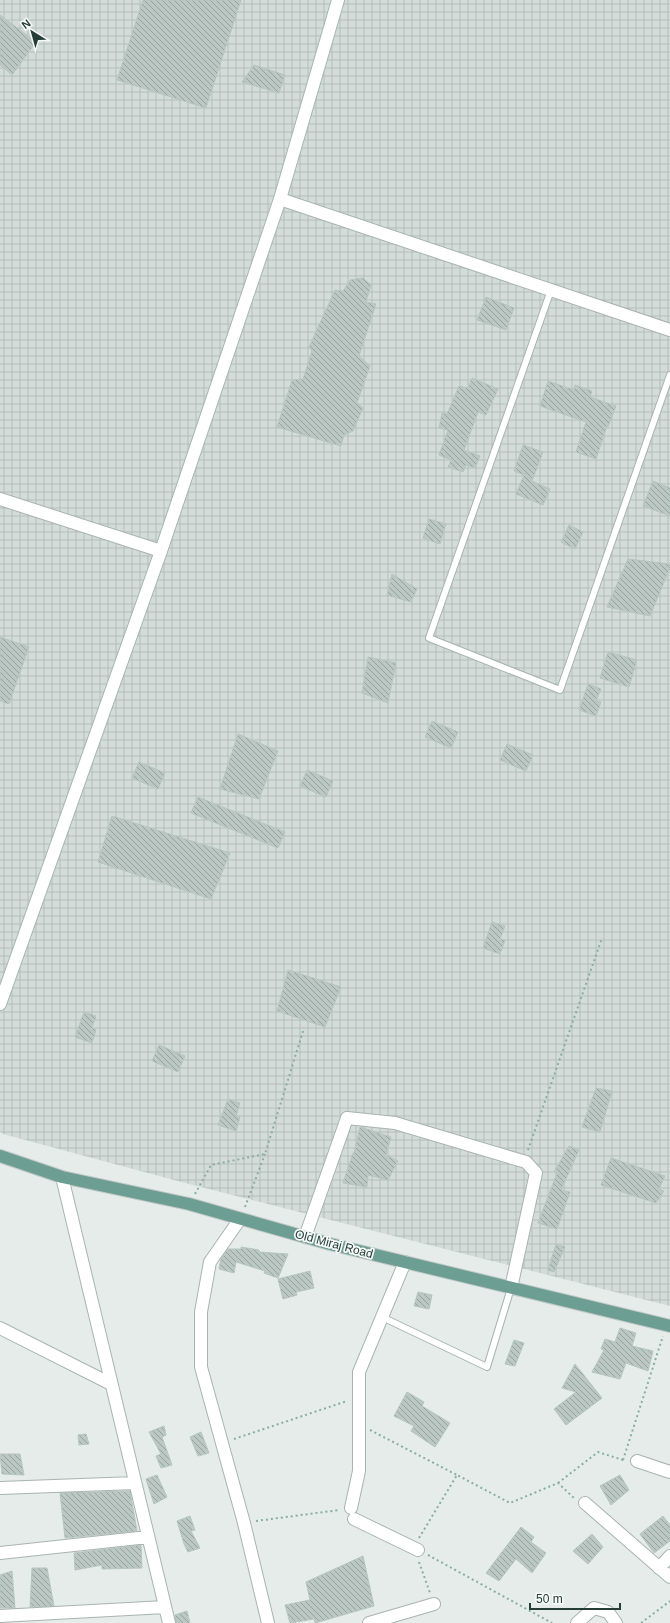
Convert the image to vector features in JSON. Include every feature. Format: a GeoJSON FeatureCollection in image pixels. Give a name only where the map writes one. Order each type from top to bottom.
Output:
{"type":"FeatureCollection","features":[{"type":"Feature","properties":{"kind":"main road","name":"Old Miraj Road"},"geometry":{"type":"LineString","coordinates":[[0,1156],[62,1177],[189,1204],[240,1219],[405,1262],[668,1326]]}},
{"type":"Feature","properties":{"kind":"street"},"geometry":{"type":"LineString","coordinates":[[0,1004],[161,551],[280,199],[338,0]]}},
{"type":"Feature","properties":{"kind":"street"},"geometry":{"type":"LineString","coordinates":[[280,199],[670,330]]}},
{"type":"Feature","properties":{"kind":"street"},"geometry":{"type":"LineString","coordinates":[[0,499],[161,551]]}},
{"type":"Feature","properties":{"kind":"street"},"geometry":{"type":"LineString","coordinates":[[305,1236],[347,1118],[395,1123],[526,1162],[536,1173],[511,1288]]}},
{"type":"Feature","properties":{"kind":"street"},"geometry":{"type":"LineString","coordinates":[[62,1177],[169,1623]]}},
{"type":"Feature","properties":{"kind":"street"},"geometry":{"type":"LineString","coordinates":[[240,1219],[210,1262],[201,1312],[201,1367],[244,1523],[268,1623]]}},
{"type":"Feature","properties":{"kind":"street"},"geometry":{"type":"LineString","coordinates":[[405,1262],[359,1372],[359,1471],[352,1513],[419,1555]]}},
{"type":"Feature","properties":{"kind":"street"},"geometry":{"type":"LineString","coordinates":[[0,1328],[111,1384]]}},
{"type":"Feature","properties":{"kind":"street"},"geometry":{"type":"LineString","coordinates":[[633,1461],[670,1472]]}},
{"type":"Feature","properties":{"kind":"street"},"geometry":{"type":"LineString","coordinates":[[0,1488],[135,1483]]}},
{"type":"Feature","properties":{"kind":"street"},"geometry":{"type":"LineString","coordinates":[[582,1503],[670,1577]]}},
{"type":"Feature","properties":{"kind":"street"},"geometry":{"type":"LineString","coordinates":[[0,1553],[148,1537]]}},
{"type":"Feature","properties":{"kind":"street"},"geometry":{"type":"LineString","coordinates":[[659,1568],[670,1556]]}},
{"type":"Feature","properties":{"kind":"street"},"geometry":{"type":"LineString","coordinates":[[369,1623],[434,1604]]}},
{"type":"Feature","properties":{"kind":"street"},"geometry":{"type":"LineString","coordinates":[[0,1616],[83,1617],[165,1607]]}},
{"type":"Feature","properties":{"kind":"street"},"geometry":{"type":"LineString","coordinates":[[577,1623],[594,1608],[608,1612],[616,1623]]}},
{"type":"Feature","properties":{"kind":"lane"},"geometry":{"type":"LineString","coordinates":[[551,290],[428,638],[560,690],[670,375]]}},
{"type":"Feature","properties":{"kind":"lane"},"geometry":{"type":"LineString","coordinates":[[382,1317],[488,1367],[511,1288]]}},
{"type":"Feature","properties":{"kind":"path"},"geometry":{"type":"LineString","coordinates":[[526,1157],[602,938]]}},
{"type":"Feature","properties":{"kind":"path"},"geometry":{"type":"LineString","coordinates":[[240,1219],[266,1154],[304,1028]]}},
{"type":"Feature","properties":{"kind":"path"},"geometry":{"type":"LineString","coordinates":[[189,1204],[211,1165],[266,1154]]}},
{"type":"Feature","properties":{"kind":"path"},"geometry":{"type":"LineString","coordinates":[[623,1460],[668,1326]]}},
{"type":"Feature","properties":{"kind":"path"},"geometry":{"type":"LineString","coordinates":[[221,1443],[359,1397]]}},
{"type":"Feature","properties":{"kind":"path"},"geometry":{"type":"LineString","coordinates":[[359,1424],[510,1503],[558,1483],[598,1452],[623,1460],[633,1461]]}},
{"type":"Feature","properties":{"kind":"path"},"geometry":{"type":"LineString","coordinates":[[434,1604],[419,1555],[414,1547],[458,1475]]}},
{"type":"Feature","properties":{"kind":"path"},"geometry":{"type":"LineString","coordinates":[[558,1483],[582,1503]]}},
{"type":"Feature","properties":{"kind":"path"},"geometry":{"type":"LineString","coordinates":[[244,1523],[352,1513]]}},
{"type":"Feature","properties":{"kind":"path"},"geometry":{"type":"LineString","coordinates":[[419,1555],[552,1623]]}},
{"type":"Feature","properties":{"kind":"path"},"geometry":{"type":"LineString","coordinates":[[641,1623],[670,1601]]}},
{"type":"Feature","properties":{"kind":"shaded area"},"geometry":{"type":"Polygon","coordinates":[[[0,0],[670,0],[670,1306],[185,1183],[0,1132],[0,0]]]}},
{"type":"Feature","properties":{"kind":"building"},"geometry":{"type":"Polygon","coordinates":[[[143,0],[241,0],[206,108],[117,80],[143,0]]]}},
{"type":"Feature","properties":{"kind":"building"},"geometry":{"type":"Polygon","coordinates":[[[0,15],[36,42],[12,75],[0,65],[0,15]]]}},
{"type":"Feature","properties":{"kind":"building"},"geometry":{"type":"Polygon","coordinates":[[[254,65],[285,75],[279,93],[242,82],[254,65]]]}},
{"type":"Feature","properties":{"kind":"building"},"geometry":{"type":"Polygon","coordinates":[[[363,278],[371,285],[366,302],[376,304],[359,356],[370,366],[357,403],[363,408],[353,431],[344,435],[341,446],[277,427],[292,380],[303,379],[312,351],[309,347],[335,290],[343,291],[350,280],[363,278]]]}},
{"type":"Feature","properties":{"kind":"building"},"geometry":{"type":"Polygon","coordinates":[[[486,297],[514,308],[506,330],[477,320],[486,297]]]}},
{"type":"Feature","properties":{"kind":"building"},"geometry":{"type":"Polygon","coordinates":[[[472,378],[498,389],[486,415],[478,412],[464,450],[480,456],[475,468],[466,465],[463,472],[448,467],[451,460],[439,455],[448,430],[439,428],[442,413],[447,414],[459,386],[468,388],[472,378]]]}},
{"type":"Feature","properties":{"kind":"building"},"geometry":{"type":"Polygon","coordinates":[[[548,381],[574,390],[575,385],[592,391],[590,397],[616,406],[608,427],[607,426],[596,459],[576,452],[586,422],[540,406],[548,381]]]}},
{"type":"Feature","properties":{"kind":"building"},"geometry":{"type":"Polygon","coordinates":[[[523,445],[543,452],[532,481],[550,489],[543,505],[516,494],[524,475],[514,471],[523,445]]]}},
{"type":"Feature","properties":{"kind":"building"},"geometry":{"type":"Polygon","coordinates":[[[653,481],[670,488],[670,516],[643,506],[653,481]]]}},
{"type":"Feature","properties":{"kind":"building"},"geometry":{"type":"Polygon","coordinates":[[[429,519],[446,524],[440,544],[423,538],[429,519]]]}},
{"type":"Feature","properties":{"kind":"building"},"geometry":{"type":"Polygon","coordinates":[[[569,525],[583,532],[575,549],[561,542],[569,525]]]}},
{"type":"Feature","properties":{"kind":"building"},"geometry":{"type":"Polygon","coordinates":[[[628,559],[670,564],[670,568],[650,616],[607,607],[628,559]]]}},
{"type":"Feature","properties":{"kind":"building"},"geometry":{"type":"Polygon","coordinates":[[[392,574],[417,589],[411,602],[387,595],[392,574]]]}},
{"type":"Feature","properties":{"kind":"building"},"geometry":{"type":"Polygon","coordinates":[[[0,637],[29,647],[9,704],[0,701],[0,637]]]}},
{"type":"Feature","properties":{"kind":"building"},"geometry":{"type":"Polygon","coordinates":[[[608,652],[637,660],[629,687],[600,678],[608,652]]]}},
{"type":"Feature","properties":{"kind":"building"},"geometry":{"type":"Polygon","coordinates":[[[368,657],[396,663],[388,703],[362,693],[368,657]]]}},
{"type":"Feature","properties":{"kind":"building"},"geometry":{"type":"Polygon","coordinates":[[[588,684],[601,689],[596,701],[601,702],[596,716],[579,710],[588,684]]]}},
{"type":"Feature","properties":{"kind":"building"},"geometry":{"type":"Polygon","coordinates":[[[432,721],[458,732],[451,748],[425,737],[432,721]]]}},
{"type":"Feature","properties":{"kind":"building"},"geometry":{"type":"Polygon","coordinates":[[[238,734],[278,751],[259,799],[220,789],[238,734]]]}},
{"type":"Feature","properties":{"kind":"building"},"geometry":{"type":"Polygon","coordinates":[[[507,744],[533,755],[526,771],[500,760],[507,744]]]}},
{"type":"Feature","properties":{"kind":"building"},"geometry":{"type":"Polygon","coordinates":[[[139,762],[165,773],[158,789],[132,778],[139,762]]]}},
{"type":"Feature","properties":{"kind":"building"},"geometry":{"type":"Polygon","coordinates":[[[307,770],[333,781],[326,797],[300,786],[307,770]]]}},
{"type":"Feature","properties":{"kind":"building"},"geometry":{"type":"Polygon","coordinates":[[[198,797],[285,832],[278,848],[191,813],[198,797]]]}},
{"type":"Feature","properties":{"kind":"building"},"geometry":{"type":"Polygon","coordinates":[[[112,816],[230,853],[211,899],[98,862],[112,816]]]}},
{"type":"Feature","properties":{"kind":"building"},"geometry":{"type":"Polygon","coordinates":[[[492,922],[505,926],[500,939],[505,940],[500,954],[483,948],[492,922]]]}},
{"type":"Feature","properties":{"kind":"building"},"geometry":{"type":"Polygon","coordinates":[[[288,970],[341,987],[325,1027],[277,1011],[288,970]]]}},
{"type":"Feature","properties":{"kind":"building"},"geometry":{"type":"Polygon","coordinates":[[[84,1012],[96,1016],[92,1028],[96,1030],[92,1043],[75,1037],[84,1012]]]}},
{"type":"Feature","properties":{"kind":"building"},"geometry":{"type":"Polygon","coordinates":[[[159,1045],[185,1056],[178,1072],[152,1061],[159,1045]]]}},
{"type":"Feature","properties":{"kind":"building"},"geometry":{"type":"Polygon","coordinates":[[[596,1088],[612,1091],[600,1132],[582,1127],[596,1088]]]}},
{"type":"Feature","properties":{"kind":"building"},"geometry":{"type":"Polygon","coordinates":[[[228,1099],[240,1103],[236,1116],[240,1117],[236,1131],[218,1125],[228,1099]]]}},
{"type":"Feature","properties":{"kind":"building"},"geometry":{"type":"Polygon","coordinates":[[[360,1127],[391,1137],[386,1155],[398,1161],[388,1180],[368,1175],[367,1187],[343,1183],[354,1153],[360,1127]]]}},
{"type":"Feature","properties":{"kind":"building"},"geometry":{"type":"Polygon","coordinates":[[[569,1146],[579,1150],[561,1190],[570,1192],[557,1229],[538,1223],[557,1173],[554,1172],[569,1146]]]}},
{"type":"Feature","properties":{"kind":"building"},"geometry":{"type":"Polygon","coordinates":[[[611,1158],[665,1176],[659,1189],[664,1191],[656,1203],[601,1185],[611,1158]]]}},
{"type":"Feature","properties":{"kind":"building"},"geometry":{"type":"Polygon","coordinates":[[[556,1244],[565,1247],[554,1272],[548,1270],[556,1244]]]}},
{"type":"Feature","properties":{"kind":"building"},"geometry":{"type":"Polygon","coordinates":[[[241,1247],[259,1250],[259,1252],[288,1254],[278,1278],[264,1273],[265,1271],[236,1262],[234,1273],[219,1269],[221,1259],[228,1249],[241,1249],[241,1247]]]}},
{"type":"Feature","properties":{"kind":"building"},"geometry":{"type":"Polygon","coordinates":[[[310,1271],[314,1288],[296,1292],[297,1295],[283,1299],[278,1279],[310,1271]]]}},
{"type":"Feature","properties":{"kind":"building"},"geometry":{"type":"Polygon","coordinates":[[[418,1292],[432,1295],[429,1309],[414,1306],[418,1292]]]}},
{"type":"Feature","properties":{"kind":"building"},"geometry":{"type":"Polygon","coordinates":[[[620,1328],[636,1333],[632,1346],[653,1351],[648,1371],[626,1363],[620,1379],[592,1372],[604,1350],[601,1349],[605,1339],[615,1342],[620,1328]]]}},
{"type":"Feature","properties":{"kind":"building"},"geometry":{"type":"Polygon","coordinates":[[[514,1340],[524,1343],[515,1366],[505,1364],[514,1340]]]}},
{"type":"Feature","properties":{"kind":"building"},"geometry":{"type":"Polygon","coordinates":[[[575,1364],[602,1398],[566,1425],[554,1409],[576,1392],[562,1388],[575,1364]]]}},
{"type":"Feature","properties":{"kind":"building"},"geometry":{"type":"Polygon","coordinates":[[[407,1392],[424,1402],[422,1406],[450,1423],[435,1447],[411,1431],[414,1426],[394,1416],[407,1392]]]}},
{"type":"Feature","properties":{"kind":"building"},"geometry":{"type":"Polygon","coordinates":[[[164,1426],[166,1435],[162,1437],[172,1465],[161,1468],[156,1456],[161,1454],[149,1432],[164,1426]]]}},
{"type":"Feature","properties":{"kind":"building"},"geometry":{"type":"Polygon","coordinates":[[[201,1432],[209,1453],[198,1456],[190,1437],[201,1432]]]}},
{"type":"Feature","properties":{"kind":"building"},"geometry":{"type":"Polygon","coordinates":[[[86,1434],[89,1444],[79,1445],[78,1435],[86,1434]]]}},
{"type":"Feature","properties":{"kind":"building"},"geometry":{"type":"Polygon","coordinates":[[[0,1454],[20,1454],[24,1475],[2,1474],[0,1454]]]}},
{"type":"Feature","properties":{"kind":"building"},"geometry":{"type":"Polygon","coordinates":[[[157,1475],[167,1497],[154,1504],[146,1479],[157,1475]]]}},
{"type":"Feature","properties":{"kind":"building"},"geometry":{"type":"Polygon","coordinates":[[[620,1475],[629,1490],[611,1505],[600,1486],[620,1475]]]}},
{"type":"Feature","properties":{"kind":"building"},"geometry":{"type":"Polygon","coordinates":[[[130,1491],[137,1531],[65,1538],[60,1493],[130,1491]]]}},
{"type":"Feature","properties":{"kind":"building"},"geometry":{"type":"Polygon","coordinates":[[[190,1516],[195,1530],[191,1531],[200,1548],[188,1552],[177,1521],[190,1516]]]}},
{"type":"Feature","properties":{"kind":"building"},"geometry":{"type":"Polygon","coordinates":[[[663,1516],[670,1525],[670,1541],[654,1553],[640,1534],[663,1516]]]}},
{"type":"Feature","properties":{"kind":"building"},"geometry":{"type":"Polygon","coordinates":[[[521,1527],[534,1537],[531,1542],[546,1553],[532,1573],[516,1559],[499,1581],[486,1573],[521,1527]]]}},
{"type":"Feature","properties":{"kind":"building"},"geometry":{"type":"Polygon","coordinates":[[[592,1534],[603,1547],[588,1564],[573,1551],[592,1534]]]}},
{"type":"Feature","properties":{"kind":"building"},"geometry":{"type":"Polygon","coordinates":[[[141,1545],[142,1568],[102,1569],[102,1565],[75,1570],[74,1553],[141,1545]]]}},
{"type":"Feature","properties":{"kind":"building"},"geometry":{"type":"Polygon","coordinates":[[[363,1556],[374,1606],[315,1623],[314,1619],[290,1623],[285,1605],[310,1600],[306,1582],[363,1556]]]}},
{"type":"Feature","properties":{"kind":"building"},"geometry":{"type":"Polygon","coordinates":[[[32,1568],[47,1568],[54,1606],[30,1607],[32,1568]]]}},
{"type":"Feature","properties":{"kind":"building"},"geometry":{"type":"Polygon","coordinates":[[[12,1571],[15,1608],[0,1608],[0,1575],[12,1571]]]}},
{"type":"Feature","properties":{"kind":"building"},"geometry":{"type":"Polygon","coordinates":[[[187,1611],[190,1623],[176,1623],[175,1615],[187,1611]]]}}]}
